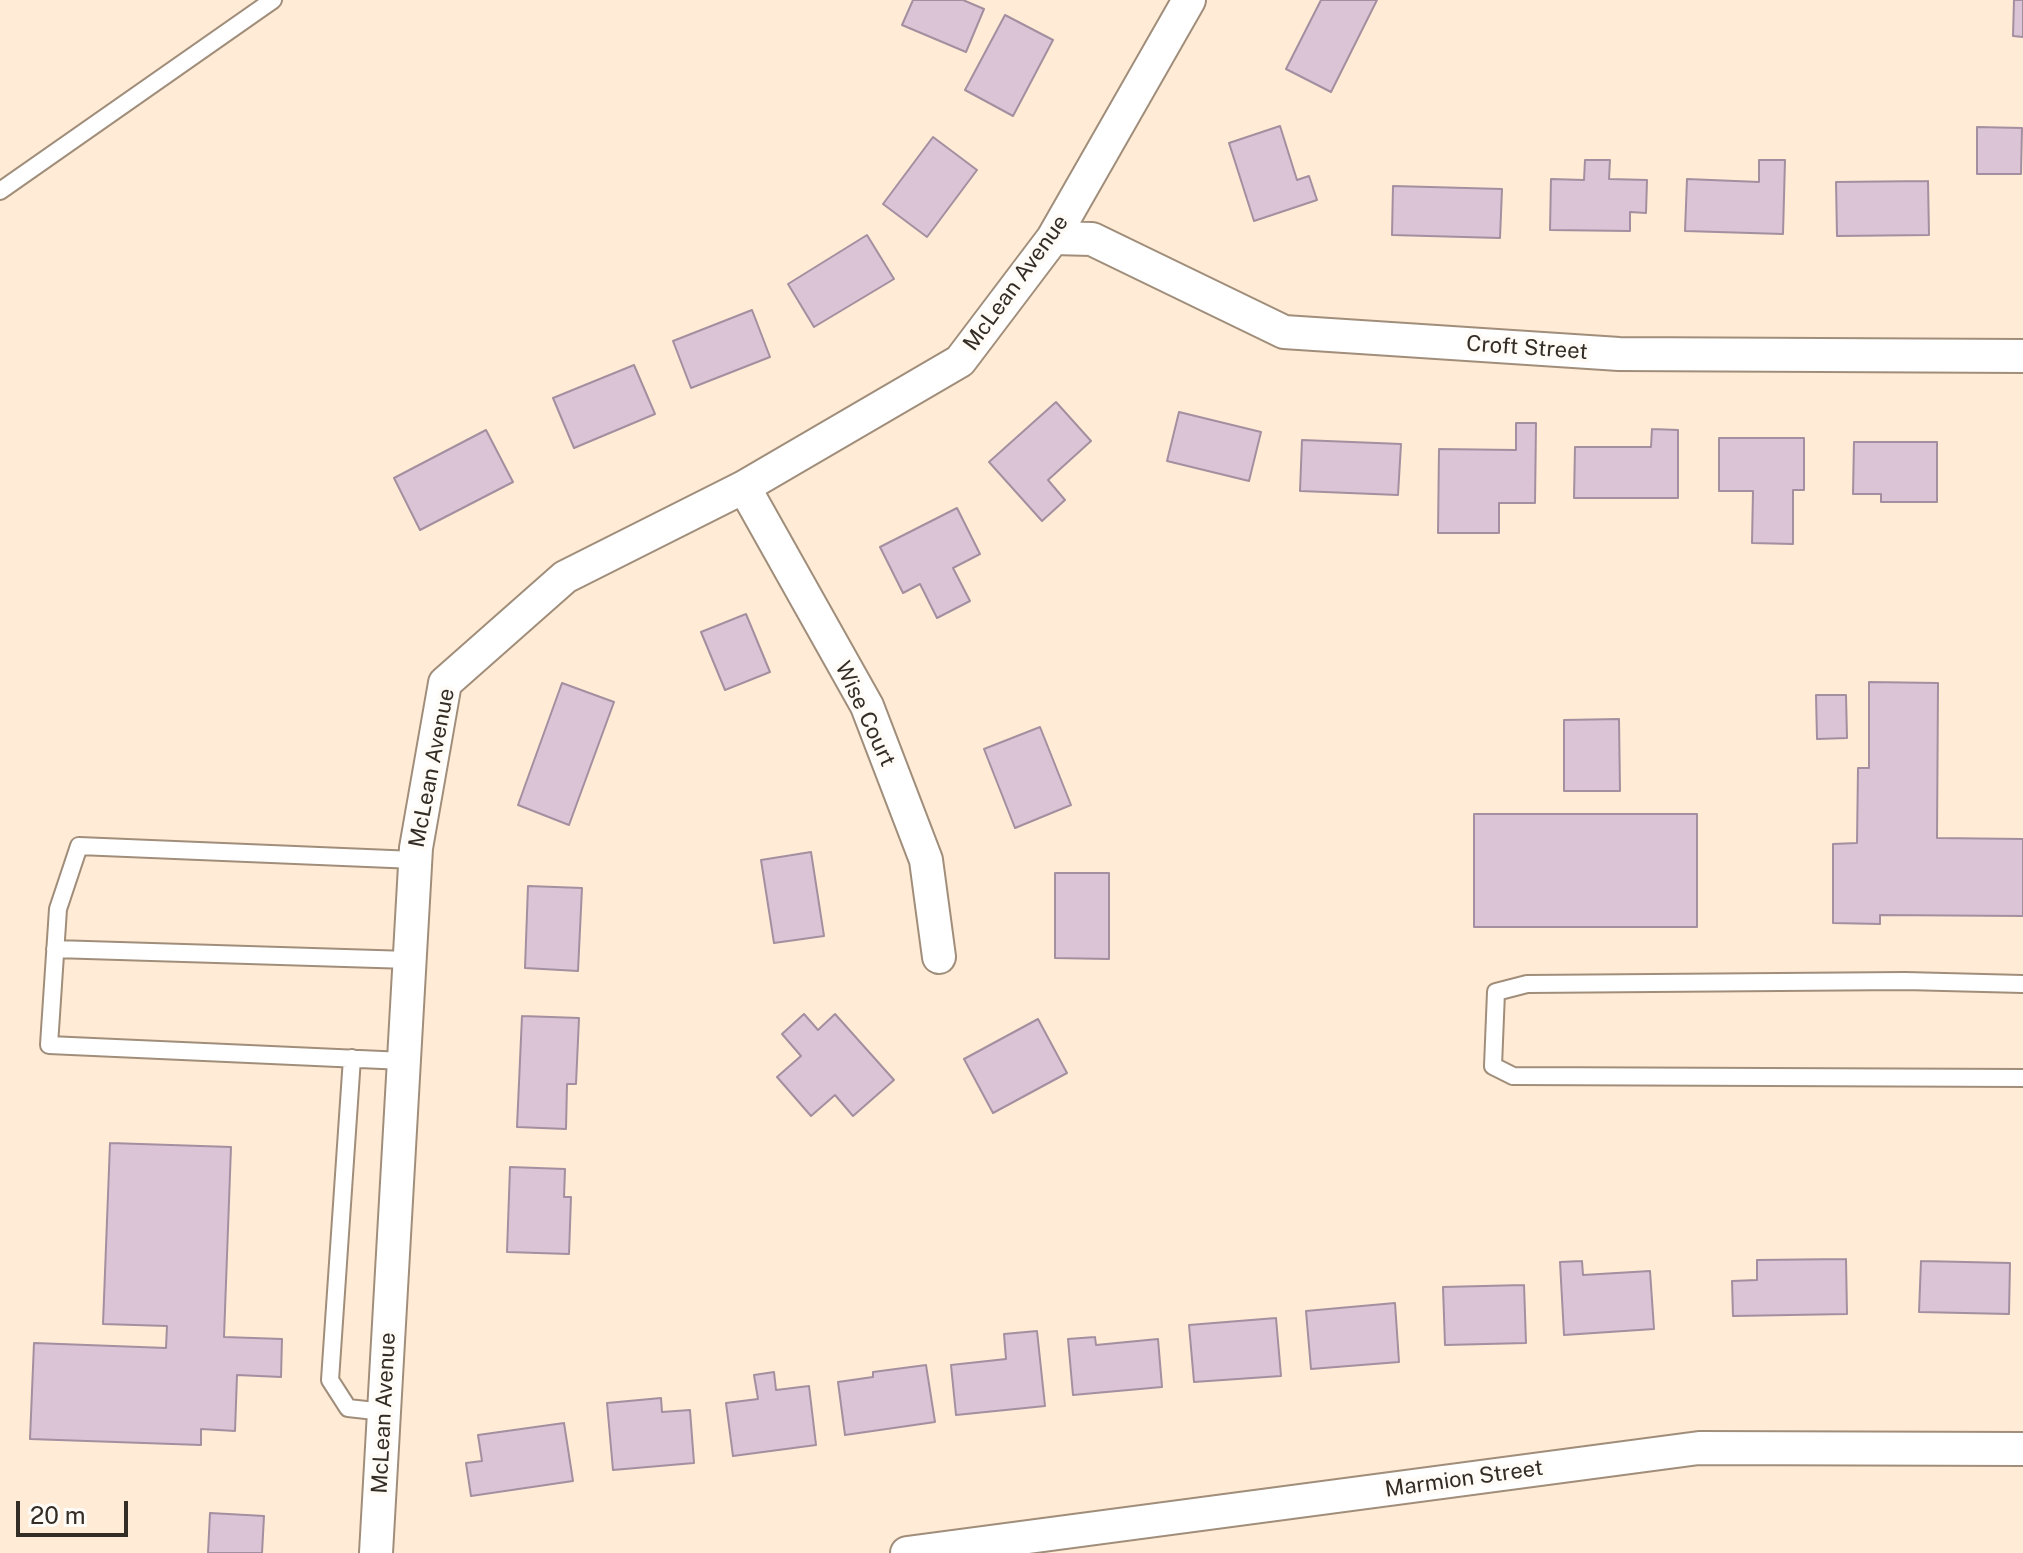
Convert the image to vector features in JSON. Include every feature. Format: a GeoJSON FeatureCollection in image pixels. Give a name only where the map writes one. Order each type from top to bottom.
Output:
{"type":"FeatureCollection","features":[{"type":"Feature","properties":{"kind":"street","name":"McLean Avenue"},"geometry":{"type":"LineString","coordinates":[[376,1553],[415,860],[445,683],[565,577],[744,487],[960,361],[1053,238],[1189,0]]}},
{"type":"Feature","properties":{"kind":"street","name":"Croft Street"},"geometry":{"type":"LineString","coordinates":[[1053,238],[1092,239],[1284,332],[1619,354],[2023,356]]}},
{"type":"Feature","properties":{"kind":"street","name":"Wise Court"},"geometry":{"type":"LineString","coordinates":[[744,487],[867,706],[926,860],[939,957]]}},
{"type":"Feature","properties":{"kind":"street","name":"Marmion Street"},"geometry":{"type":"LineString","coordinates":[[907,1553],[1699,1448],[2023,1449]]}},
{"type":"Feature","properties":{"kind":"lane"},"geometry":{"type":"LineString","coordinates":[[0,191],[273,0]]}},
{"type":"Feature","properties":{"kind":"lane"},"geometry":{"type":"LineString","coordinates":[[404,1061],[49,1045],[58,909],[79,846],[415,860]]}},
{"type":"Feature","properties":{"kind":"lane"},"geometry":{"type":"LineString","coordinates":[[55,949],[409,960]]}},
{"type":"Feature","properties":{"kind":"lane"},"geometry":{"type":"LineString","coordinates":[[2023,984],[1905,981],[1527,984],[1496,992],[1493,1066],[1513,1076],[2023,1078]]}},
{"type":"Feature","properties":{"kind":"lane"},"geometry":{"type":"LineString","coordinates":[[352,1058],[330,1380],[348,1408],[384,1412]]}},
{"type":"Feature","properties":{"kind":"building"},"geometry":{"type":"Polygon","coordinates":[[[913,0],[963,0],[984,9],[966,52],[902,25],[913,0]]]}},
{"type":"Feature","properties":{"kind":"building"},"geometry":{"type":"Polygon","coordinates":[[[1321,0],[1377,0],[1331,92],[1286,69],[1321,0]]]}},
{"type":"Feature","properties":{"kind":"building"},"geometry":{"type":"Polygon","coordinates":[[[2014,0],[2023,0],[2023,37],[2013,36],[2014,0]]]}},
{"type":"Feature","properties":{"kind":"building"},"geometry":{"type":"Polygon","coordinates":[[[1005,15],[1053,40],[1013,116],[965,90],[1005,15]]]}},
{"type":"Feature","properties":{"kind":"building"},"geometry":{"type":"Polygon","coordinates":[[[1280,126],[1297,180],[1309,176],[1317,200],[1254,221],[1229,143],[1280,126]]]}},
{"type":"Feature","properties":{"kind":"building"},"geometry":{"type":"Polygon","coordinates":[[[1977,127],[2022,128],[2021,174],[1977,174],[1977,127]]]}},
{"type":"Feature","properties":{"kind":"building"},"geometry":{"type":"Polygon","coordinates":[[[933,137],[977,170],[927,237],[883,204],[933,137]]]}},
{"type":"Feature","properties":{"kind":"building"},"geometry":{"type":"Polygon","coordinates":[[[1585,160],[1610,160],[1609,179],[1647,180],[1646,213],[1630,212],[1630,231],[1550,230],[1551,179],[1584,180],[1585,160]]]}},
{"type":"Feature","properties":{"kind":"building"},"geometry":{"type":"Polygon","coordinates":[[[1759,160],[1785,160],[1783,234],[1685,231],[1687,179],[1759,182],[1759,160]]]}},
{"type":"Feature","properties":{"kind":"building"},"geometry":{"type":"Polygon","coordinates":[[[1928,181],[1929,235],[1837,236],[1836,182],[1928,181]]]}},
{"type":"Feature","properties":{"kind":"building"},"geometry":{"type":"Polygon","coordinates":[[[1393,186],[1502,189],[1500,238],[1392,235],[1393,186]]]}},
{"type":"Feature","properties":{"kind":"building"},"geometry":{"type":"Polygon","coordinates":[[[867,235],[894,279],[814,327],[788,284],[867,235]]]}},
{"type":"Feature","properties":{"kind":"building"},"geometry":{"type":"Polygon","coordinates":[[[752,310],[770,357],[691,388],[673,341],[752,310]]]}},
{"type":"Feature","properties":{"kind":"building"},"geometry":{"type":"Polygon","coordinates":[[[634,365],[655,414],[574,448],[553,398],[634,365]]]}},
{"type":"Feature","properties":{"kind":"building"},"geometry":{"type":"Polygon","coordinates":[[[1056,402],[1091,441],[1048,480],[1065,500],[1042,521],[989,462],[1056,402]]]}},
{"type":"Feature","properties":{"kind":"building"},"geometry":{"type":"Polygon","coordinates":[[[1179,412],[1261,432],[1249,481],[1167,461],[1179,412]]]}},
{"type":"Feature","properties":{"kind":"building"},"geometry":{"type":"Polygon","coordinates":[[[1516,423],[1536,423],[1535,503],[1499,503],[1499,533],[1438,533],[1439,449],[1516,450],[1516,423]]]}},
{"type":"Feature","properties":{"kind":"building"},"geometry":{"type":"Polygon","coordinates":[[[1652,429],[1678,430],[1678,498],[1574,498],[1575,447],[1651,447],[1652,429]]]}},
{"type":"Feature","properties":{"kind":"building"},"geometry":{"type":"Polygon","coordinates":[[[486,430],[513,482],[420,530],[394,478],[486,430]]]}},
{"type":"Feature","properties":{"kind":"building"},"geometry":{"type":"Polygon","coordinates":[[[1719,438],[1804,438],[1804,490],[1793,490],[1793,544],[1752,543],[1753,491],[1719,491],[1719,438]]]}},
{"type":"Feature","properties":{"kind":"building"},"geometry":{"type":"Polygon","coordinates":[[[1302,440],[1401,444],[1398,495],[1300,491],[1302,440]]]}},
{"type":"Feature","properties":{"kind":"building"},"geometry":{"type":"Polygon","coordinates":[[[1854,442],[1937,442],[1937,502],[1881,502],[1881,494],[1853,494],[1854,442]]]}},
{"type":"Feature","properties":{"kind":"building"},"geometry":{"type":"Polygon","coordinates":[[[957,508],[980,554],[953,568],[970,601],[937,618],[920,584],[903,593],[880,547],[957,508]]]}},
{"type":"Feature","properties":{"kind":"building"},"geometry":{"type":"Polygon","coordinates":[[[746,614],[770,672],[725,690],[701,632],[746,614]]]}},
{"type":"Feature","properties":{"kind":"building"},"geometry":{"type":"Polygon","coordinates":[[[1869,682],[1938,683],[1937,838],[2023,839],[2023,916],[1880,915],[1880,924],[1833,923],[1833,844],[1857,843],[1858,768],[1869,768],[1869,682]]]}},
{"type":"Feature","properties":{"kind":"building"},"geometry":{"type":"Polygon","coordinates":[[[562,683],[614,702],[569,825],[518,805],[562,683]]]}},
{"type":"Feature","properties":{"kind":"building"},"geometry":{"type":"Polygon","coordinates":[[[1816,695],[1846,695],[1847,738],[1817,739],[1816,695]]]}},
{"type":"Feature","properties":{"kind":"building"},"geometry":{"type":"Polygon","coordinates":[[[1619,719],[1620,791],[1564,791],[1564,720],[1619,719]]]}},
{"type":"Feature","properties":{"kind":"building"},"geometry":{"type":"Polygon","coordinates":[[[1040,727],[1071,805],[1015,828],[984,749],[1040,727]]]}},
{"type":"Feature","properties":{"kind":"building"},"geometry":{"type":"Polygon","coordinates":[[[1474,814],[1697,814],[1697,927],[1474,927],[1474,814]]]}},
{"type":"Feature","properties":{"kind":"building"},"geometry":{"type":"Polygon","coordinates":[[[811,852],[824,936],[774,943],[761,860],[811,852]]]}},
{"type":"Feature","properties":{"kind":"building"},"geometry":{"type":"Polygon","coordinates":[[[1055,873],[1109,873],[1109,959],[1055,958],[1055,873]]]}},
{"type":"Feature","properties":{"kind":"building"},"geometry":{"type":"Polygon","coordinates":[[[528,886],[582,888],[578,971],[525,968],[528,886]]]}},
{"type":"Feature","properties":{"kind":"building"},"geometry":{"type":"Polygon","coordinates":[[[804,1014],[818,1030],[835,1014],[894,1080],[853,1116],[835,1095],[811,1116],[777,1077],[801,1056],[782,1034],[804,1014]]]}},
{"type":"Feature","properties":{"kind":"building"},"geometry":{"type":"Polygon","coordinates":[[[522,1016],[579,1018],[576,1084],[567,1084],[566,1129],[517,1127],[522,1016]]]}},
{"type":"Feature","properties":{"kind":"building"},"geometry":{"type":"Polygon","coordinates":[[[1038,1019],[1067,1073],[993,1113],[964,1059],[1038,1019]]]}},
{"type":"Feature","properties":{"kind":"building"},"geometry":{"type":"Polygon","coordinates":[[[110,1143],[231,1147],[224,1337],[282,1339],[281,1377],[237,1375],[235,1431],[201,1429],[201,1445],[30,1439],[34,1343],[166,1348],[167,1326],[103,1324],[110,1143]]]}},
{"type":"Feature","properties":{"kind":"building"},"geometry":{"type":"Polygon","coordinates":[[[510,1167],[565,1169],[564,1197],[571,1197],[569,1254],[507,1252],[510,1167]]]}},
{"type":"Feature","properties":{"kind":"building"},"geometry":{"type":"Polygon","coordinates":[[[1846,1259],[1847,1314],[1733,1316],[1732,1281],[1757,1280],[1757,1260],[1846,1259]]]}},
{"type":"Feature","properties":{"kind":"building"},"geometry":{"type":"Polygon","coordinates":[[[1582,1261],[1583,1275],[1650,1271],[1654,1329],[1564,1335],[1560,1262],[1582,1261]]]}},
{"type":"Feature","properties":{"kind":"building"},"geometry":{"type":"Polygon","coordinates":[[[1921,1261],[2010,1263],[2009,1314],[1919,1312],[1921,1261]]]}},
{"type":"Feature","properties":{"kind":"building"},"geometry":{"type":"Polygon","coordinates":[[[1524,1285],[1526,1343],[1445,1345],[1443,1287],[1524,1285]]]}},
{"type":"Feature","properties":{"kind":"building"},"geometry":{"type":"Polygon","coordinates":[[[1395,1303],[1399,1362],[1311,1369],[1306,1311],[1395,1303]]]}},
{"type":"Feature","properties":{"kind":"building"},"geometry":{"type":"Polygon","coordinates":[[[1276,1318],[1281,1376],[1194,1382],[1189,1325],[1276,1318]]]}},
{"type":"Feature","properties":{"kind":"building"},"geometry":{"type":"Polygon","coordinates":[[[1037,1331],[1045,1406],[956,1415],[951,1365],[1006,1359],[1004,1334],[1037,1331]]]}},
{"type":"Feature","properties":{"kind":"building"},"geometry":{"type":"Polygon","coordinates":[[[1095,1337],[1096,1345],[1158,1339],[1162,1387],[1073,1395],[1068,1339],[1095,1337]]]}},
{"type":"Feature","properties":{"kind":"building"},"geometry":{"type":"Polygon","coordinates":[[[926,1365],[935,1422],[845,1435],[838,1382],[873,1377],[873,1372],[926,1365]]]}},
{"type":"Feature","properties":{"kind":"building"},"geometry":{"type":"Polygon","coordinates":[[[774,1372],[776,1390],[809,1386],[816,1445],[733,1456],[726,1403],[758,1399],[754,1375],[774,1372]]]}},
{"type":"Feature","properties":{"kind":"building"},"geometry":{"type":"Polygon","coordinates":[[[661,1398],[662,1412],[690,1410],[694,1463],[613,1470],[607,1403],[661,1398]]]}},
{"type":"Feature","properties":{"kind":"building"},"geometry":{"type":"Polygon","coordinates":[[[564,1423],[573,1481],[471,1496],[466,1463],[482,1461],[478,1435],[564,1423]]]}},
{"type":"Feature","properties":{"kind":"building"},"geometry":{"type":"Polygon","coordinates":[[[210,1513],[264,1516],[262,1553],[208,1553],[210,1513]]]}}]}
